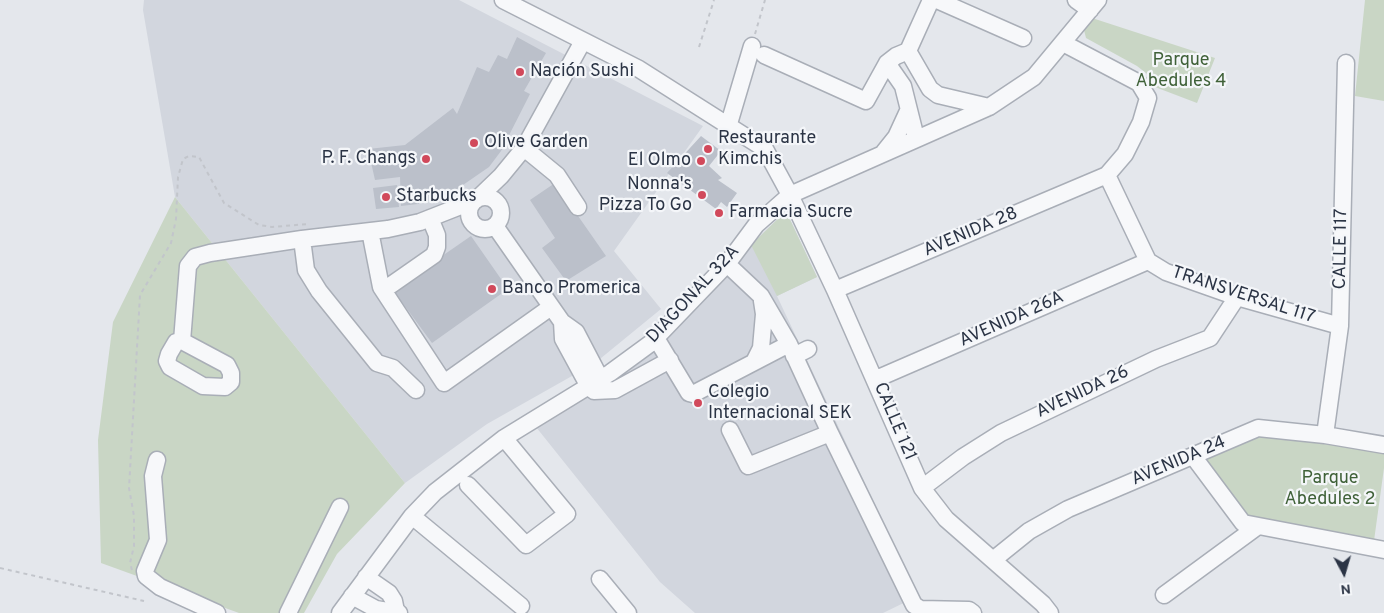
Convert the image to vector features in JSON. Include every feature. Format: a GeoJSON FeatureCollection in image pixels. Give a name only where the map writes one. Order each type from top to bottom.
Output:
{"type":"FeatureCollection","features":[{"type":"Feature","properties":{"kind":"street","name":"CALLE 121"},"geometry":{"type":"LineString","coordinates":[[502,0],[639,69],[765,149],[790,195],[835,290],[876,379],[922,488],[946,519],[1043,604],[1050,613]]}},
{"type":"Feature","properties":{"kind":"street"},"geometry":{"type":"LineString","coordinates":[[728,126],[758,50],[866,101],[887,63],[896,56],[908,51],[931,0]]}},
{"type":"Feature","properties":{"kind":"street"},"geometry":{"type":"LineString","coordinates":[[937,0],[1023,38]]}},
{"type":"Feature","properties":{"kind":"street"},"geometry":{"type":"LineString","coordinates":[[1076,0],[1094,5]]}},
{"type":"Feature","properties":{"kind":"street","name":"DIAGONAL 32A"},"geometry":{"type":"LineString","coordinates":[[340,613],[412,516],[456,473],[504,438],[594,382],[656,338],[727,264],[756,224],[790,195],[989,107],[1034,77],[1094,5]]}},
{"type":"Feature","properties":{"kind":"street"},"geometry":{"type":"LineString","coordinates":[[182,341],[188,266],[195,257],[210,253],[370,231],[420,222],[476,200],[485,197],[498,203],[501,218],[495,226],[485,229],[472,222],[469,213],[476,200],[501,176],[524,148],[583,41]]}},
{"type":"Feature","properties":{"kind":"street"},"geometry":{"type":"LineString","coordinates":[[1063,43],[1139,83],[1148,98],[1141,122],[1125,154],[1107,175],[1148,261]]}},
{"type":"Feature","properties":{"kind":"street"},"geometry":{"type":"LineString","coordinates":[[908,51],[930,89],[938,94],[989,107]]}},
{"type":"Feature","properties":{"kind":"street","name":"CALLE 117"},"geometry":{"type":"LineString","coordinates":[[1325,435],[1340,326],[1346,62]]}},
{"type":"Feature","properties":{"kind":"street"},"geometry":{"type":"LineString","coordinates":[[887,63],[903,86],[916,138]]}},
{"type":"Feature","properties":{"kind":"street"},"geometry":{"type":"LineString","coordinates":[[884,152],[896,137],[908,111]]}},
{"type":"Feature","properties":{"kind":"street"},"geometry":{"type":"LineString","coordinates":[[524,148],[557,175],[578,207]]}},
{"type":"Feature","properties":{"kind":"street","name":"AVENIDA 28"},"geometry":{"type":"LineString","coordinates":[[835,290],[1107,175]]}},
{"type":"Feature","properties":{"kind":"street"},"geometry":{"type":"LineString","coordinates":[[381,287],[391,285],[434,256],[437,247],[437,235],[430,218]]}},
{"type":"Feature","properties":{"kind":"street"},"geometry":{"type":"LineString","coordinates":[[495,226],[551,308],[562,322],[576,332],[594,382],[594,391],[615,390],[670,360]]}},
{"type":"Feature","properties":{"kind":"street"},"geometry":{"type":"LineString","coordinates":[[370,231],[381,287],[444,383],[551,308]]}},
{"type":"Feature","properties":{"kind":"street"},"geometry":{"type":"LineString","coordinates":[[302,239],[306,270],[319,292],[377,363],[393,368],[416,390]]}},
{"type":"Feature","properties":{"kind":"street","name":"TRANSVERSAL 117"},"geometry":{"type":"LineString","coordinates":[[1148,261],[1166,272],[1237,297],[1340,326]]}},
{"type":"Feature","properties":{"kind":"street","name":"AVENIDA 26A"},"geometry":{"type":"LineString","coordinates":[[876,379],[1148,261]]}},
{"type":"Feature","properties":{"kind":"street"},"geometry":{"type":"LineString","coordinates":[[727,264],[761,296],[797,349],[830,432],[914,605],[920,608],[969,610],[973,613]]}},
{"type":"Feature","properties":{"kind":"street"},"geometry":{"type":"LineString","coordinates":[[754,362],[761,348],[763,330],[761,296]]}},
{"type":"Feature","properties":{"kind":"street","name":"AVENIDA 26"},"geometry":{"type":"LineString","coordinates":[[922,488],[963,457],[1001,433],[1156,359],[1210,338],[1237,297]]}},
{"type":"Feature","properties":{"kind":"street"},"geometry":{"type":"LineString","coordinates":[[656,338],[689,393],[694,394],[754,362],[797,349]]}},
{"type":"Feature","properties":{"kind":"street","name":"AVENIDA 24"},"geometry":{"type":"LineString","coordinates":[[993,560],[1029,531],[1068,509],[1258,428],[1325,435],[1384,445]]}},
{"type":"Feature","properties":{"kind":"street"},"geometry":{"type":"LineString","coordinates":[[730,430],[748,466],[830,432]]}},
{"type":"Feature","properties":{"kind":"street"},"geometry":{"type":"LineString","coordinates":[[468,485],[526,545],[567,514],[504,438]]}},
{"type":"Feature","properties":{"kind":"street"},"geometry":{"type":"LineString","coordinates":[[1193,456],[1250,525],[1384,550]]}},
{"type":"Feature","properties":{"kind":"street"},"geometry":{"type":"LineString","coordinates":[[157,460],[153,476],[158,540],[145,571],[146,576],[160,587],[217,613]]}},
{"type":"Feature","properties":{"kind":"street"},"geometry":{"type":"LineString","coordinates":[[288,613],[340,507]]}},
{"type":"Feature","properties":{"kind":"street"},"geometry":{"type":"LineString","coordinates":[[412,516],[521,606]]}},
{"type":"Feature","properties":{"kind":"street"},"geometry":{"type":"LineString","coordinates":[[1164,595],[1250,525]]}},
{"type":"Feature","properties":{"kind":"street"},"geometry":{"type":"LineString","coordinates":[[352,596],[376,610],[397,612],[394,601],[389,593],[366,577]]}},
{"type":"Feature","properties":{"kind":"street"},"geometry":{"type":"LineString","coordinates":[[600,579],[628,613]]}},
{"type":"Feature","properties":{"kind":"path"},"geometry":{"type":"LineString","coordinates":[[699,47],[714,0]]}},
{"type":"Feature","properties":{"kind":"path"},"geometry":{"type":"LineString","coordinates":[[758,50],[765,0]]}},
{"type":"Feature","properties":{"kind":"path"},"geometry":{"type":"LineString","coordinates":[[0,568],[144,601]]}},
{"type":"Feature","properties":{"kind":"shaded area"},"geometry":{"type":"Polygon","coordinates":[[[144,0],[459,0],[703,126],[614,251],[661,309],[595,363],[487,424],[405,483],[175,197],[143,10],[144,0]]]}},
{"type":"Feature","properties":{"kind":"shaded area","name":"Colegio Internacional SEK"},"geometry":{"type":"Polygon","coordinates":[[[786,211],[817,277],[777,296],[918,596],[883,613],[695,613],[660,582],[536,427],[650,341],[786,211]]]}},
{"type":"Feature","properties":{"kind":"green space"},"geometry":{"type":"Polygon","coordinates":[[[1365,0],[1384,0],[1384,101],[1355,96],[1365,0]]]}},
{"type":"Feature","properties":{"kind":"green space","name":"Parque Abedules 4"},"geometry":{"type":"Polygon","coordinates":[[[1092,18],[1215,58],[1197,103],[1155,87],[1151,77],[1137,66],[1086,38],[1084,30],[1092,18]]]}},
{"type":"Feature","properties":{"kind":"green space"},"geometry":{"type":"Polygon","coordinates":[[[175,197],[405,483],[337,554],[304,613],[239,613],[101,563],[98,440],[113,322],[175,197]]]}},
{"type":"Feature","properties":{"kind":"green space"},"geometry":{"type":"Polygon","coordinates":[[[786,211],[817,277],[777,296],[751,245],[786,211]]]}},
{"type":"Feature","properties":{"kind":"green space","name":"Parque Abedules 2"},"geometry":{"type":"Polygon","coordinates":[[[1258,428],[1384,445],[1384,468],[1373,548],[1243,523],[1193,456],[1258,428]]]}},
{"type":"Feature","properties":{"kind":"building"},"geometry":{"type":"Polygon","coordinates":[[[517,37],[546,53],[524,91],[530,94],[501,151],[489,167],[447,196],[428,201],[425,199],[418,204],[401,206],[400,177],[375,180],[368,149],[405,145],[453,108],[457,114],[477,67],[489,72],[498,55],[507,59],[517,37]]]}},
{"type":"Feature","properties":{"kind":"building"},"geometry":{"type":"Polygon","coordinates":[[[701,136],[721,151],[709,166],[722,178],[718,180],[737,193],[727,207],[721,202],[716,209],[667,173],[701,136]]]}},
{"type":"Feature","properties":{"kind":"building"},"geometry":{"type":"Polygon","coordinates":[[[555,183],[606,256],[566,281],[542,248],[555,238],[530,200],[555,183]]]}},
{"type":"Feature","properties":{"kind":"building","name":"Starbucks"},"geometry":{"type":"Polygon","coordinates":[[[397,185],[399,207],[376,209],[373,188],[397,185]]]}},
{"type":"Feature","properties":{"kind":"building"},"geometry":{"type":"Polygon","coordinates":[[[471,236],[508,289],[432,343],[393,290],[471,236]]]}},
{"type":"Feature","properties":{"kind":"place","name":"Nación Sushi"},"geometry":{"type":"Point","coordinates":[520,72]}},
{"type":"Feature","properties":{"kind":"place","name":"Olive Garden"},"geometry":{"type":"Point","coordinates":[474,143]}},
{"type":"Feature","properties":{"kind":"place","name":"Restaurante Kimchis"},"geometry":{"type":"Point","coordinates":[708,149]}},
{"type":"Feature","properties":{"kind":"place","name":"P. F. Changs"},"geometry":{"type":"Point","coordinates":[426,159]}},
{"type":"Feature","properties":{"kind":"place","name":"El Olmo"},"geometry":{"type":"Point","coordinates":[701,161]}},
{"type":"Feature","properties":{"kind":"place","name":"Nonna's Pizza To Go"},"geometry":{"type":"Point","coordinates":[702,195]}},
{"type":"Feature","properties":{"kind":"place","name":"Starbucks"},"geometry":{"type":"Point","coordinates":[386,197]}},
{"type":"Feature","properties":{"kind":"place","name":"Farmacia Sucre"},"geometry":{"type":"Point","coordinates":[719,213]}},
{"type":"Feature","properties":{"kind":"place","name":"Banco Promerica"},"geometry":{"type":"Point","coordinates":[492,289]}},
{"type":"Feature","properties":{"kind":"place","name":"Colegio Internacional SEK"},"geometry":{"type":"Point","coordinates":[698,403]}}]}
